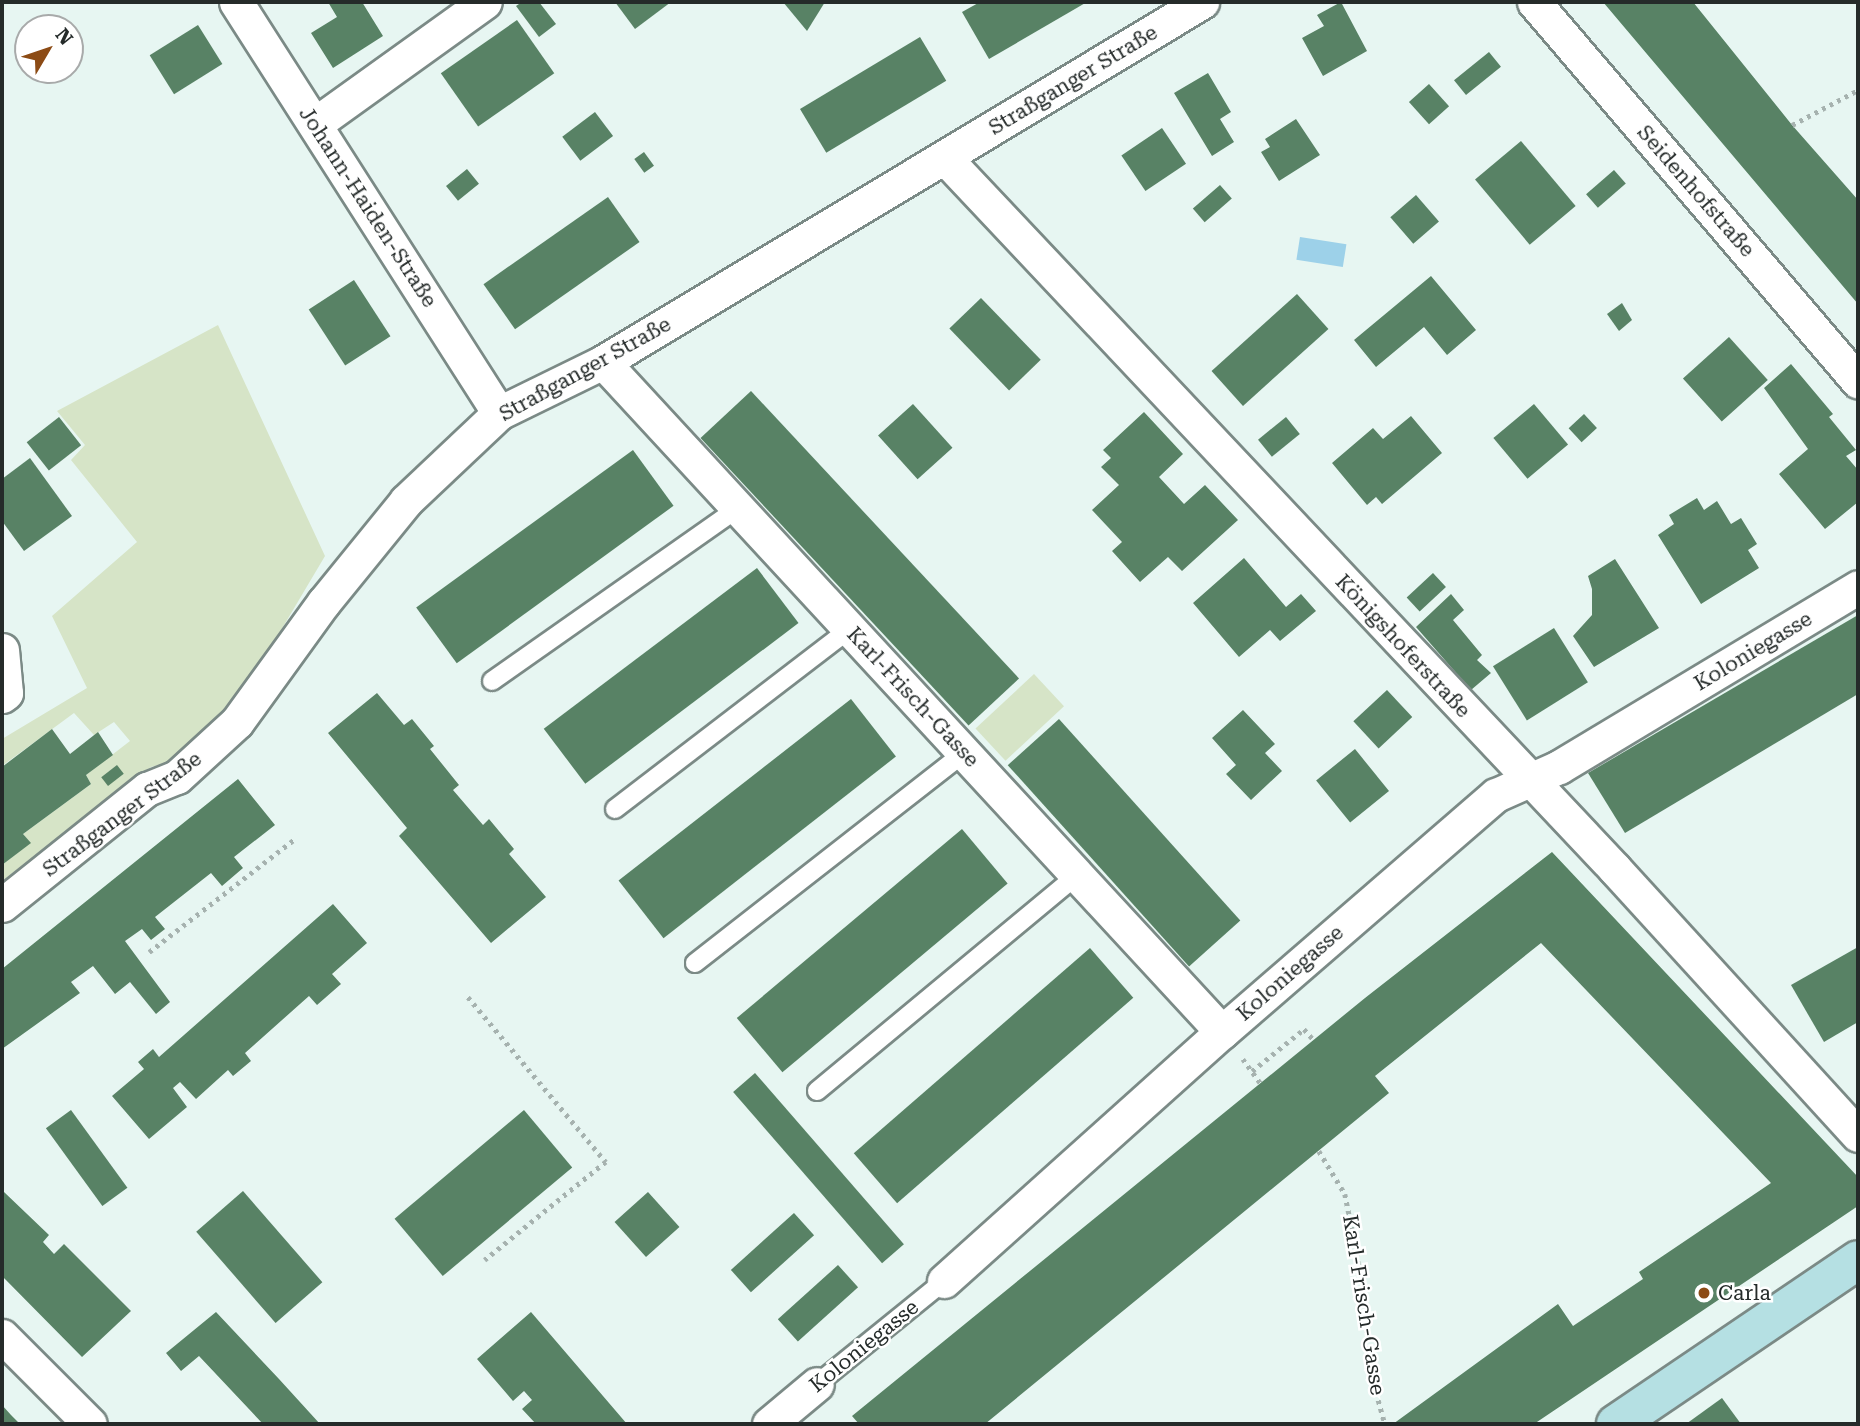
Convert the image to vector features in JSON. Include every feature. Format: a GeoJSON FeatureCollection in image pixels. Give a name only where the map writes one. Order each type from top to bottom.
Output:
{"type":"FeatureCollection","features":[{"type":"Feature","properties":{"kind":"main road"},"geometry":{"type":"LineString","coordinates":[[1616,1424],[1858,1259]]}},
{"type":"Feature","properties":{"kind":"street","name":"Johann-Haiden-Straße"},"geometry":{"type":"LineString","coordinates":[[236,2],[499,413]]}},
{"type":"Feature","properties":{"kind":"street"},"geometry":{"type":"LineString","coordinates":[[315,124],[485,2]]}},
{"type":"Feature","properties":{"kind":"street","name":"Straßganger Straße"},"geometry":{"type":"LineString","coordinates":[[2,905],[147,789],[177,777],[237,722],[324,602],[407,501],[499,413],[603,362],[1202,2]]}},
{"type":"Feature","properties":{"kind":"street","name":"Seidenhofstraße"},"geometry":{"type":"LineString","coordinates":[[1534,2],[1858,381]]}},
{"type":"Feature","properties":{"kind":"street","name":"Königshoferstraße"},"geometry":{"type":"LineString","coordinates":[[945,158],[1624,879],[1858,1135]]}},
{"type":"Feature","properties":{"kind":"street","name":"Karl-Frisch-Gasse"},"geometry":{"type":"LineString","coordinates":[[603,362],[1222,1032]]}},
{"type":"Feature","properties":{"kind":"street","name":"Koloniegasse"},"geometry":{"type":"LineString","coordinates":[[944,1281],[1222,1032],[1496,795],[1559,767],[1858,587]]}},
{"type":"Feature","properties":{"kind":"street"},"geometry":{"type":"LineString","coordinates":[[2,650],[4,695]]}},
{"type":"Feature","properties":{"kind":"street"},"geometry":{"type":"LineString","coordinates":[[2,1336],[90,1424]]}},
{"type":"Feature","properties":{"kind":"street","name":"Koloniegasse"},"geometry":{"type":"LineString","coordinates":[[769,1424],[817,1384]]}},
{"type":"Feature","properties":{"kind":"lane"},"geometry":{"type":"LineString","coordinates":[[492,681],[738,508]]}},
{"type":"Feature","properties":{"kind":"lane"},"geometry":{"type":"LineString","coordinates":[[615,809],[850,629]]}},
{"type":"Feature","properties":{"kind":"lane"},"geometry":{"type":"LineString","coordinates":[[695,963],[964,753]]}},
{"type":"Feature","properties":{"kind":"lane"},"geometry":{"type":"LineString","coordinates":[[817,1091],[1077,875]]}},
{"type":"Feature","properties":{"kind":"lane","name":"Koloniegasse"},"geometry":{"type":"LineString","coordinates":[[817,1384],[944,1281]]}},
{"type":"Feature","properties":{"kind":"path"},"geometry":{"type":"LineString","coordinates":[[1792,125],[1858,90]]}},
{"type":"Feature","properties":{"kind":"path"},"geometry":{"type":"LineString","coordinates":[[149,952],[296,838]]}},
{"type":"Feature","properties":{"kind":"path"},"geometry":{"type":"LineString","coordinates":[[468,998],[606,1162],[485,1261]]}},
{"type":"Feature","properties":{"kind":"path"},"geometry":{"type":"LineString","coordinates":[[1252,1071],[1304,1029],[1314,1040]]}},
{"type":"Feature","properties":{"kind":"path","name":"Karl-Frisch-Gasse"},"geometry":{"type":"LineString","coordinates":[[1318,1151],[1345,1194],[1357,1253],[1374,1384],[1385,1424]]}},
{"type":"Feature","properties":{"kind":"green space"},"geometry":{"type":"Polygon","coordinates":[[[218,325],[325,556],[239,701],[167,763],[151,767],[2,881],[2,865],[30,843],[23,834],[91,784],[86,775],[130,741],[114,722],[94,735],[74,713],[2,766],[2,739],[87,688],[52,616],[137,542],[71,460],[85,445],[57,411],[218,325]]]}},
{"type":"Feature","properties":{"kind":"green space"},"geometry":{"type":"Polygon","coordinates":[[[1034,674],[1064,706],[1005,761],[975,729],[1034,674]]]}},
{"type":"Feature","properties":{"kind":"water"},"geometry":{"type":"Polygon","coordinates":[[[1300,237],[1346,244],[1343,267],[1296,260],[1300,237]]]}},
{"type":"Feature","properties":{"kind":"building"},"geometry":{"type":"Polygon","coordinates":[[[328,2],[362,2],[383,36],[333,68],[311,33],[337,17],[328,2]]]}},
{"type":"Feature","properties":{"kind":"building"},"geometry":{"type":"Polygon","coordinates":[[[522,2],[539,2],[556,24],[539,37],[516,6],[522,2]]]}},
{"type":"Feature","properties":{"kind":"building"},"geometry":{"type":"Polygon","coordinates":[[[615,2],[671,2],[635,29],[615,2]]]}},
{"type":"Feature","properties":{"kind":"building"},"geometry":{"type":"Polygon","coordinates":[[[783,2],[825,2],[807,31],[783,2]]]}},
{"type":"Feature","properties":{"kind":"building"},"geometry":{"type":"Polygon","coordinates":[[[980,2],[1087,2],[989,59],[962,12],[980,2]]]}},
{"type":"Feature","properties":{"kind":"building"},"geometry":{"type":"Polygon","coordinates":[[[1341,2],[1367,51],[1323,76],[1302,38],[1324,26],[1317,15],[1341,2]]]}},
{"type":"Feature","properties":{"kind":"building"},"geometry":{"type":"Polygon","coordinates":[[[1603,2],[1693,2],[1792,125],[1858,200],[1858,304],[1603,2]]]}},
{"type":"Feature","properties":{"kind":"building"},"geometry":{"type":"Polygon","coordinates":[[[517,20],[554,73],[478,127],[441,73],[517,20]]]}},
{"type":"Feature","properties":{"kind":"building"},"geometry":{"type":"Polygon","coordinates":[[[198,25],[222,64],[174,94],[150,55],[198,25]]]}},
{"type":"Feature","properties":{"kind":"building"},"geometry":{"type":"Polygon","coordinates":[[[920,37],[946,81],[826,153],[800,109],[920,37]]]}},
{"type":"Feature","properties":{"kind":"building"},"geometry":{"type":"Polygon","coordinates":[[[1489,52],[1501,67],[1466,95],[1454,80],[1489,52]]]}},
{"type":"Feature","properties":{"kind":"building"},"geometry":{"type":"Polygon","coordinates":[[[1208,73],[1231,112],[1220,119],[1234,142],[1212,156],[1174,93],[1208,73]]]}},
{"type":"Feature","properties":{"kind":"building"},"geometry":{"type":"Polygon","coordinates":[[[1429,84],[1449,106],[1429,124],[1409,102],[1429,84]]]}},
{"type":"Feature","properties":{"kind":"building"},"geometry":{"type":"Polygon","coordinates":[[[595,112],[613,136],[580,161],[562,137],[595,112]]]}},
{"type":"Feature","properties":{"kind":"building"},"geometry":{"type":"Polygon","coordinates":[[[1296,119],[1320,155],[1279,181],[1261,152],[1270,147],[1265,139],[1296,119]]]}},
{"type":"Feature","properties":{"kind":"building"},"geometry":{"type":"Polygon","coordinates":[[[1162,128],[1186,164],[1145,191],[1121,155],[1162,128]]]}},
{"type":"Feature","properties":{"kind":"building"},"geometry":{"type":"Polygon","coordinates":[[[1521,141],[1576,206],[1530,245],[1475,180],[1521,141]]]}},
{"type":"Feature","properties":{"kind":"building"},"geometry":{"type":"Polygon","coordinates":[[[644,152],[654,166],[644,173],[634,159],[644,152]]]}},
{"type":"Feature","properties":{"kind":"building"},"geometry":{"type":"Polygon","coordinates":[[[467,169],[479,184],[458,201],[446,186],[467,169]]]}},
{"type":"Feature","properties":{"kind":"building"},"geometry":{"type":"Polygon","coordinates":[[[1614,170],[1626,184],[1598,208],[1586,194],[1614,170]]]}},
{"type":"Feature","properties":{"kind":"building"},"geometry":{"type":"Polygon","coordinates":[[[1220,185],[1232,199],[1205,222],[1193,209],[1220,185]]]}},
{"type":"Feature","properties":{"kind":"building"},"geometry":{"type":"Polygon","coordinates":[[[1416,195],[1439,221],[1413,244],[1390,217],[1416,195]]]}},
{"type":"Feature","properties":{"kind":"building"},"geometry":{"type":"Polygon","coordinates":[[[608,197],[640,242],[515,329],[483,284],[608,197]]]}},
{"type":"Feature","properties":{"kind":"building"},"geometry":{"type":"Polygon","coordinates":[[[1431,276],[1476,330],[1447,355],[1424,327],[1376,367],[1354,340],[1431,276]]]}},
{"type":"Feature","properties":{"kind":"building"},"geometry":{"type":"Polygon","coordinates":[[[354,280],[390,336],[345,366],[309,309],[354,280]]]}},
{"type":"Feature","properties":{"kind":"building"},"geometry":{"type":"Polygon","coordinates":[[[1297,294],[1328,329],[1243,406],[1212,371],[1297,294]]]}},
{"type":"Feature","properties":{"kind":"building"},"geometry":{"type":"Polygon","coordinates":[[[981,298],[1041,360],[1009,390],[949,329],[981,298]]]}},
{"type":"Feature","properties":{"kind":"building"},"geometry":{"type":"Polygon","coordinates":[[[1622,303],[1632,320],[1619,331],[1607,314],[1622,303]]]}},
{"type":"Feature","properties":{"kind":"building"},"geometry":{"type":"Polygon","coordinates":[[[1729,337],[1768,380],[1722,422],[1683,378],[1729,337]]]}},
{"type":"Feature","properties":{"kind":"building"},"geometry":{"type":"Polygon","coordinates":[[[1791,364],[1833,414],[1829,417],[1856,450],[1846,456],[1858,470],[1858,502],[1825,529],[1779,474],[1808,449],[1764,388],[1791,364]]]}},
{"type":"Feature","properties":{"kind":"building"},"geometry":{"type":"Polygon","coordinates":[[[751,391],[1019,678],[969,725],[701,438],[751,391]]]}},
{"type":"Feature","properties":{"kind":"building"},"geometry":{"type":"Polygon","coordinates":[[[913,404],[952,448],[918,479],[878,435],[913,404]]]}},
{"type":"Feature","properties":{"kind":"building"},"geometry":{"type":"Polygon","coordinates":[[[1534,404],[1568,445],[1527,479],[1493,438],[1534,404]]]}},
{"type":"Feature","properties":{"kind":"building"},"geometry":{"type":"Polygon","coordinates":[[[1144,412],[1183,454],[1159,477],[1184,504],[1205,485],[1238,520],[1182,571],[1168,557],[1140,582],[1112,551],[1122,542],[1092,510],[1119,485],[1101,467],[1111,458],[1103,450],[1144,412]]]}},
{"type":"Feature","properties":{"kind":"building"},"geometry":{"type":"Polygon","coordinates":[[[1584,414],[1597,428],[1582,442],[1569,428],[1584,414]]]}},
{"type":"Feature","properties":{"kind":"building"},"geometry":{"type":"Polygon","coordinates":[[[1411,416],[1442,453],[1382,504],[1376,497],[1367,505],[1332,463],[1373,428],[1383,439],[1411,416]]]}},
{"type":"Feature","properties":{"kind":"building"},"geometry":{"type":"Polygon","coordinates":[[[59,417],[81,445],[49,471],[27,442],[59,417]]]}},
{"type":"Feature","properties":{"kind":"building"},"geometry":{"type":"Polygon","coordinates":[[[1286,417],[1300,434],[1272,457],[1258,440],[1286,417]]]}},
{"type":"Feature","properties":{"kind":"building"},"geometry":{"type":"Polygon","coordinates":[[[633,450],[674,506],[457,663],[416,608],[633,450]]]}},
{"type":"Feature","properties":{"kind":"building"},"geometry":{"type":"Polygon","coordinates":[[[30,458],[72,516],[24,551],[2,521],[2,479],[30,458]]]}},
{"type":"Feature","properties":{"kind":"building"},"geometry":{"type":"Polygon","coordinates":[[[1697,498],[1704,510],[1717,501],[1731,524],[1741,518],[1757,544],[1748,550],[1759,568],[1701,604],[1658,535],[1674,524],[1669,515],[1697,498]]]}},
{"type":"Feature","properties":{"kind":"building"},"geometry":{"type":"Polygon","coordinates":[[[1244,558],[1286,607],[1301,594],[1316,611],[1280,641],[1270,630],[1239,657],[1193,603],[1244,558]]]}},
{"type":"Feature","properties":{"kind":"building"},"geometry":{"type":"Polygon","coordinates":[[[1615,559],[1659,628],[1594,667],[1573,636],[1592,615],[1592,589],[1588,576],[1615,559]]]}},
{"type":"Feature","properties":{"kind":"building"},"geometry":{"type":"Polygon","coordinates":[[[757,568],[799,623],[585,784],[544,729],[757,568]]]}},
{"type":"Feature","properties":{"kind":"building"},"geometry":{"type":"Polygon","coordinates":[[[1433,573],[1446,587],[1420,611],[1407,598],[1433,573]]]}},
{"type":"Feature","properties":{"kind":"building"},"geometry":{"type":"Polygon","coordinates":[[[1451,594],[1464,610],[1453,620],[1482,655],[1477,660],[1491,673],[1471,690],[1416,627],[1451,594]]]}},
{"type":"Feature","properties":{"kind":"building"},"geometry":{"type":"Polygon","coordinates":[[[1858,615],[1858,694],[1625,833],[1588,773],[1858,615]]]}},
{"type":"Feature","properties":{"kind":"building"},"geometry":{"type":"Polygon","coordinates":[[[1554,628],[1588,682],[1527,720],[1493,666],[1554,628]]]}},
{"type":"Feature","properties":{"kind":"building"},"geometry":{"type":"Polygon","coordinates":[[[1387,690],[1412,717],[1379,748],[1353,721],[1387,690]]]}},
{"type":"Feature","properties":{"kind":"building"},"geometry":{"type":"Polygon","coordinates":[[[377,693],[404,725],[412,719],[434,746],[430,749],[459,785],[453,790],[483,825],[489,819],[514,849],[509,854],[546,897],[491,943],[399,836],[407,828],[328,733],[377,693]]]}},
{"type":"Feature","properties":{"kind":"building"},"geometry":{"type":"Polygon","coordinates":[[[851,699],[896,757],[663,938],[619,881],[851,699]]]}},
{"type":"Feature","properties":{"kind":"building"},"geometry":{"type":"Polygon","coordinates":[[[1243,710],[1275,744],[1265,753],[1282,771],[1251,800],[1226,774],[1236,765],[1212,738],[1243,710]]]}},
{"type":"Feature","properties":{"kind":"building"},"geometry":{"type":"Polygon","coordinates":[[[1059,719],[1240,920],[1189,967],[1008,765],[1059,719]]]}},
{"type":"Feature","properties":{"kind":"building"},"geometry":{"type":"Polygon","coordinates":[[[52,729],[70,754],[98,732],[113,755],[86,775],[91,784],[23,834],[31,843],[2,865],[2,767],[52,729]]]}},
{"type":"Feature","properties":{"kind":"building"},"geometry":{"type":"Polygon","coordinates":[[[1355,749],[1389,791],[1350,822],[1316,780],[1355,749]]]}},
{"type":"Feature","properties":{"kind":"building"},"geometry":{"type":"Polygon","coordinates":[[[117,765],[124,774],[108,786],[101,777],[117,765]]]}},
{"type":"Feature","properties":{"kind":"building"},"geometry":{"type":"Polygon","coordinates":[[[238,779],[275,825],[234,857],[243,868],[222,886],[211,873],[155,917],[165,929],[151,940],[142,929],[125,941],[170,1002],[156,1014],[130,982],[115,994],[93,966],[71,982],[80,993],[2,1049],[2,969],[238,779]]]}},
{"type":"Feature","properties":{"kind":"building"},"geometry":{"type":"Polygon","coordinates":[[[962,829],[1008,883],[782,1072],[737,1018],[962,829]]]}},
{"type":"Feature","properties":{"kind":"building"},"geometry":{"type":"Polygon","coordinates":[[[1552,852],[1858,1177],[1858,1206],[1534,1424],[1393,1424],[1558,1304],[1573,1326],[1643,1279],[1639,1272],[1771,1183],[1541,943],[1375,1076],[1389,1093],[985,1424],[859,1424],[852,1416],[1365,998],[1552,852]]]}},
{"type":"Feature","properties":{"kind":"building"},"geometry":{"type":"Polygon","coordinates":[[[333,904],[367,943],[332,974],[341,984],[317,1005],[309,996],[245,1053],[251,1061],[233,1076],[228,1070],[196,1099],[180,1082],[173,1088],[187,1107],[149,1139],[112,1096],[144,1069],[138,1062],[153,1049],[159,1057],[333,904]]]}},
{"type":"Feature","properties":{"kind":"building"},"geometry":{"type":"Polygon","coordinates":[[[1858,947],[1858,1022],[1824,1042],[1791,985],[1858,947]]]}},
{"type":"Feature","properties":{"kind":"building"},"geometry":{"type":"Polygon","coordinates":[[[1090,948],[1133,998],[897,1203],[854,1153],[1090,948]]]}},
{"type":"Feature","properties":{"kind":"building"},"geometry":{"type":"Polygon","coordinates":[[[755,1073],[904,1244],[882,1263],[733,1092],[755,1073]]]}},
{"type":"Feature","properties":{"kind":"building"},"geometry":{"type":"Polygon","coordinates":[[[71,1110],[127,1188],[102,1206],[46,1128],[71,1110]]]}},
{"type":"Feature","properties":{"kind":"building"},"geometry":{"type":"Polygon","coordinates":[[[524,1110],[572,1167],[443,1276],[395,1219],[524,1110]]]}},
{"type":"Feature","properties":{"kind":"building"},"geometry":{"type":"Polygon","coordinates":[[[243,1191],[322,1282],[276,1323],[196,1232],[243,1191]]]}},
{"type":"Feature","properties":{"kind":"building"},"geometry":{"type":"Polygon","coordinates":[[[4,1192],[49,1235],[43,1242],[54,1254],[64,1244],[131,1311],[82,1357],[2,1276],[4,1192]]]}},
{"type":"Feature","properties":{"kind":"building"},"geometry":{"type":"Polygon","coordinates":[[[648,1192],[679,1227],[646,1257],[615,1222],[648,1192]]]}},
{"type":"Feature","properties":{"kind":"building"},"geometry":{"type":"Polygon","coordinates":[[[794,1213],[814,1235],[751,1292],[731,1270],[794,1213]]]}},
{"type":"Feature","properties":{"kind":"building"},"geometry":{"type":"Polygon","coordinates":[[[838,1265],[858,1287],[798,1341],[778,1319],[838,1265]]]}},
{"type":"Feature","properties":{"kind":"building"},"geometry":{"type":"Polygon","coordinates":[[[216,1312],[320,1424],[263,1424],[199,1356],[181,1371],[166,1353],[216,1312]]]}},
{"type":"Feature","properties":{"kind":"building"},"geometry":{"type":"Polygon","coordinates":[[[531,1312],[627,1424],[536,1424],[522,1409],[532,1400],[524,1391],[513,1401],[477,1359],[531,1312]]]}},
{"type":"Feature","properties":{"kind":"building"},"geometry":{"type":"Polygon","coordinates":[[[1722,1398],[1741,1424],[1686,1424],[1722,1398]]]}},
{"type":"Feature","properties":{"kind":"building"},"geometry":{"type":"Polygon","coordinates":[[[2,1405],[11,1415],[20,1424],[2,1424],[2,1405]]]}},
{"type":"Feature","properties":{"kind":"place","name":"Carla"},"geometry":{"type":"Point","coordinates":[1704,1293]}}]}
